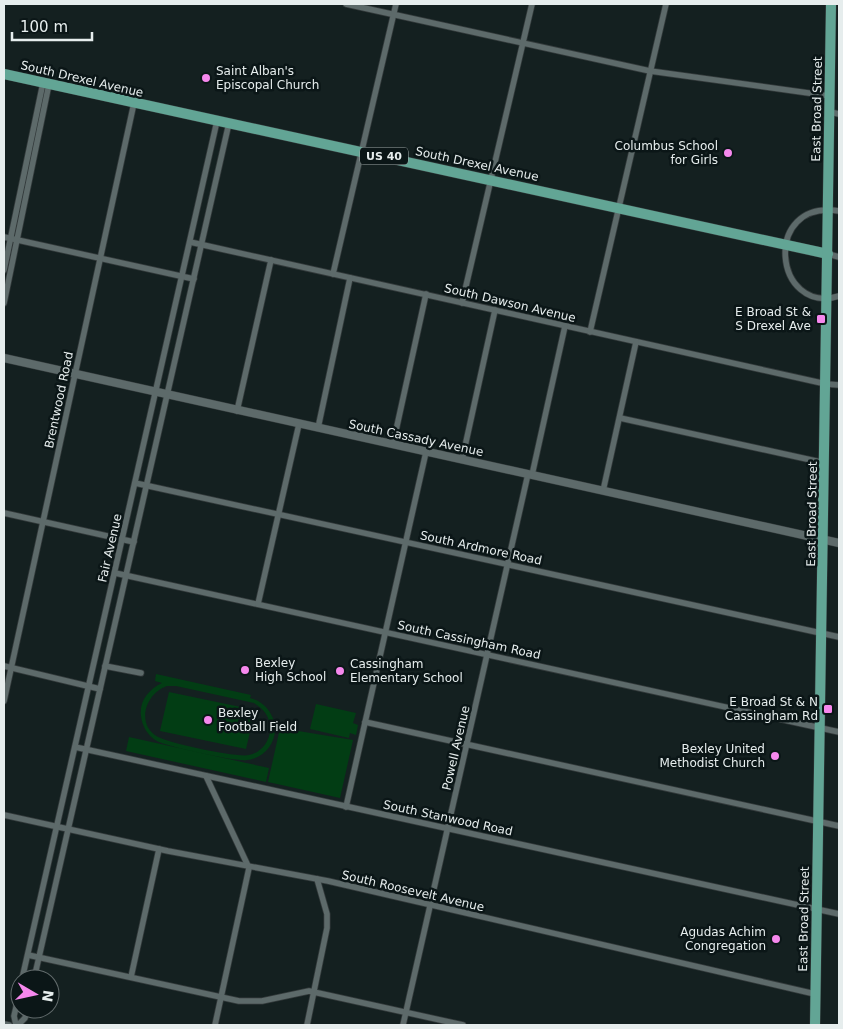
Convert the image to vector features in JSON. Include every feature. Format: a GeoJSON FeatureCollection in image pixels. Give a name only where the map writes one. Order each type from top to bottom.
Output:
{"type":"FeatureCollection","features":[{"type":"Feature","properties":{"kind":"main road","name":"East Broad Street"},"geometry":{"type":"LineString","coordinates":[[815,1025],[826,463],[828,254],[834,211],[834,113],[830,96],[831,4]]}},
{"type":"Feature","properties":{"kind":"main road","name":"South Drexel Avenue"},"geometry":{"type":"LineString","coordinates":[[4,74],[828,254]]}},
{"type":"Feature","properties":{"kind":"street"},"geometry":{"type":"LineString","coordinates":[[346,4],[650,71],[830,96]]}},
{"type":"Feature","properties":{"kind":"street"},"geometry":{"type":"LineString","coordinates":[[334,274],[396,4]]}},
{"type":"Feature","properties":{"kind":"street"},"geometry":{"type":"LineString","coordinates":[[462,303],[532,4]]}},
{"type":"Feature","properties":{"kind":"street"},"geometry":{"type":"LineString","coordinates":[[590,332],[666,4]]}},
{"type":"Feature","properties":{"kind":"street"},"geometry":{"type":"LineString","coordinates":[[4,270],[46,84]]}},
{"type":"Feature","properties":{"kind":"street","name":"Brentwood Road"},"geometry":{"type":"LineString","coordinates":[[4,701],[134,103]]}},
{"type":"Feature","properties":{"kind":"street","name":"Fair Avenue"},"geometry":{"type":"LineString","coordinates":[[24,969],[217,122]]}},
{"type":"Feature","properties":{"kind":"street","name":"Fair Avenue"},"geometry":{"type":"LineString","coordinates":[[36,969],[229,123]]}},
{"type":"Feature","properties":{"kind":"street"},"geometry":{"type":"LineString","coordinates":[[834,211],[813,212],[801,219],[790,231],[785,245],[785,263],[791,277],[809,294],[827,298],[839,296]]}},
{"type":"Feature","properties":{"kind":"street"},"geometry":{"type":"LineString","coordinates":[[10,239],[194,279]]}},
{"type":"Feature","properties":{"kind":"street"},"geometry":{"type":"LineString","coordinates":[[4,303],[10,239]]}},
{"type":"Feature","properties":{"kind":"street","name":"South Dawson Avenue"},"geometry":{"type":"LineString","coordinates":[[190,242],[826,384]]}},
{"type":"Feature","properties":{"kind":"street"},"geometry":{"type":"LineString","coordinates":[[828,254],[839,257]]}},
{"type":"Feature","properties":{"kind":"street"},"geometry":{"type":"LineString","coordinates":[[237,411],[271,260]]}},
{"type":"Feature","properties":{"kind":"street"},"geometry":{"type":"LineString","coordinates":[[318,428],[350,278]]}},
{"type":"Feature","properties":{"kind":"street"},"geometry":{"type":"LineString","coordinates":[[393,444],[426,294]]}},
{"type":"Feature","properties":{"kind":"street"},"geometry":{"type":"LineString","coordinates":[[462,460],[495,310]]}},
{"type":"Feature","properties":{"kind":"street","name":"Powell Avenue"},"geometry":{"type":"LineString","coordinates":[[403,1025],[508,564],[565,326]]}},
{"type":"Feature","properties":{"kind":"street"},"geometry":{"type":"LineString","coordinates":[[604,491],[636,342]]}},
{"type":"Feature","properties":{"kind":"street","name":"South Cassady Avenue"},"geometry":{"type":"LineString","coordinates":[[4,358],[839,543]]}},
{"type":"Feature","properties":{"kind":"street"},"geometry":{"type":"LineString","coordinates":[[826,384],[839,385]]}},
{"type":"Feature","properties":{"kind":"street"},"geometry":{"type":"LineString","coordinates":[[826,384],[839,390]]}},
{"type":"Feature","properties":{"kind":"street"},"geometry":{"type":"LineString","coordinates":[[620,418],[826,463]]}},
{"type":"Feature","properties":{"kind":"street"},"geometry":{"type":"LineString","coordinates":[[258,604],[299,424]]}},
{"type":"Feature","properties":{"kind":"street"},"geometry":{"type":"LineString","coordinates":[[346,806],[426,452]]}},
{"type":"Feature","properties":{"kind":"street","name":"South Ardmore Road"},"geometry":{"type":"LineString","coordinates":[[135,483],[839,637]]}},
{"type":"Feature","properties":{"kind":"street"},"geometry":{"type":"LineString","coordinates":[[4,513],[134,542]]}},
{"type":"Feature","properties":{"kind":"street","name":"South Cassingham Road"},"geometry":{"type":"LineString","coordinates":[[115,573],[839,732]]}},
{"type":"Feature","properties":{"kind":"street"},"geometry":{"type":"LineString","coordinates":[[4,666],[100,689]]}},
{"type":"Feature","properties":{"kind":"street"},"geometry":{"type":"LineString","coordinates":[[106,666],[141,672]]}},
{"type":"Feature","properties":{"kind":"street"},"geometry":{"type":"LineString","coordinates":[[365,722],[839,826]]}},
{"type":"Feature","properties":{"kind":"street","name":"South Stanwood Road"},"geometry":{"type":"LineString","coordinates":[[75,747],[839,914]]}},
{"type":"Feature","properties":{"kind":"street"},"geometry":{"type":"LineString","coordinates":[[206,776],[248,865],[215,1025]]}},
{"type":"Feature","properties":{"kind":"street","name":"South Roosevelt Avenue"},"geometry":{"type":"LineString","coordinates":[[4,815],[159,849],[317,879],[815,994]]}},
{"type":"Feature","properties":{"kind":"street"},"geometry":{"type":"LineString","coordinates":[[132,977],[159,849]]}},
{"type":"Feature","properties":{"kind":"street"},"geometry":{"type":"LineString","coordinates":[[307,1025],[328,928],[317,879]]}},
{"type":"Feature","properties":{"kind":"street"},"geometry":{"type":"LineString","coordinates":[[28,955],[221,997],[262,1001],[304,990],[314,991],[463,1025]]}},
{"type":"Feature","properties":{"kind":"street"},"geometry":{"type":"LineString","coordinates":[[4,1024],[9,1025]]}},
{"type":"Feature","properties":{"kind":"green space"},"geometry":{"type":"Polygon","coordinates":[[[156,674],[251,695],[250,698],[262,703],[268,709],[274,721],[275,734],[273,741],[260,756],[240,760],[202,754],[157,741],[148,734],[144,727],[141,711],[146,696],[162,683],[155,681],[156,674]],[[167,686],[160,690],[154,695],[146,709],[147,725],[158,737],[203,749],[242,755],[257,752],[266,743],[270,731],[268,718],[254,703],[176,686],[167,686]]]}},
{"type":"Feature","properties":{"kind":"green space","name":"Bexley Football Field"},"geometry":{"type":"Polygon","coordinates":[[[169,692],[255,710],[246,749],[160,731],[169,692]]]}},
{"type":"Feature","properties":{"kind":"green space"},"geometry":{"type":"Polygon","coordinates":[[[316,704],[356,713],[353,723],[358,725],[356,735],[350,733],[349,738],[310,729],[316,704]]]}},
{"type":"Feature","properties":{"kind":"green space"},"geometry":{"type":"Polygon","coordinates":[[[280,728],[353,740],[340,798],[268,782],[280,728]]]}},
{"type":"Feature","properties":{"kind":"green space"},"geometry":{"type":"Polygon","coordinates":[[[129,737],[269,768],[266,782],[126,751],[129,737]]]}},
{"type":"Feature","properties":{"kind":"place","name":"Saint Alban's Episcopal Church"},"geometry":{"type":"Point","coordinates":[206,78]}},
{"type":"Feature","properties":{"kind":"place","name":"Columbus School for Girls"},"geometry":{"type":"Point","coordinates":[728,153]}},
{"type":"Feature","properties":{"kind":"place","name":"E Broad St & S Drexel Ave"},"geometry":{"type":"Point","coordinates":[821,319]}},
{"type":"Feature","properties":{"kind":"place","name":"Bexley High School"},"geometry":{"type":"Point","coordinates":[245,670]}},
{"type":"Feature","properties":{"kind":"place","name":"Cassingham Elementary School"},"geometry":{"type":"Point","coordinates":[340,671]}},
{"type":"Feature","properties":{"kind":"place","name":"E Broad St & N Cassingham Rd"},"geometry":{"type":"Point","coordinates":[828,709]}},
{"type":"Feature","properties":{"kind":"place","name":"Bexley Football Field"},"geometry":{"type":"Point","coordinates":[208,720]}},
{"type":"Feature","properties":{"kind":"place","name":"Bexley United Methodist Church"},"geometry":{"type":"Point","coordinates":[775,756]}},
{"type":"Feature","properties":{"kind":"place","name":"Agudas Achim Congregation"},"geometry":{"type":"Point","coordinates":[776,939]}}]}
